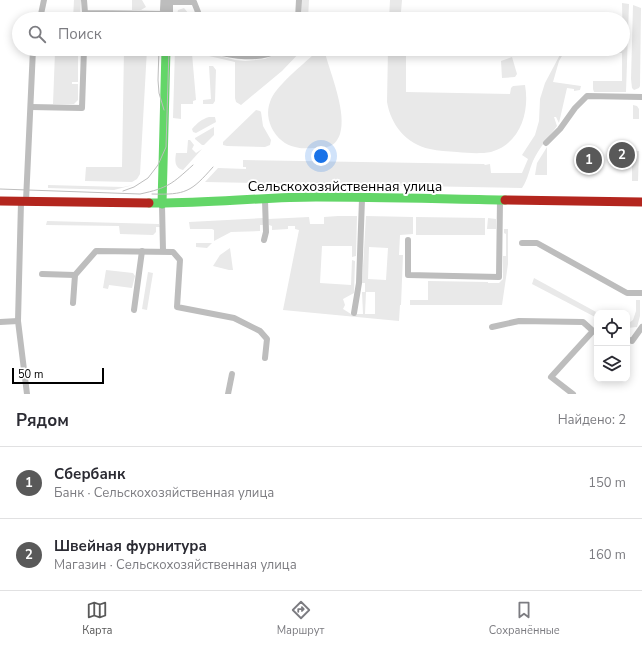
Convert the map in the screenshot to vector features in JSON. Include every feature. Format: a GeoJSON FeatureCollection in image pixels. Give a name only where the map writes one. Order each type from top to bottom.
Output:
{"type":"FeatureCollection","features":[{"type":"Feature","properties":{"kind":"main road"},"geometry":{"type":"LineString","coordinates":[[162,204],[166,56]]}},
{"type":"Feature","properties":{"kind":"main road","name":"Сельскохозяйственная улица"},"geometry":{"type":"LineString","coordinates":[[0,200],[182,204],[316,197],[642,202]]}},
{"type":"Feature","properties":{"kind":"lane"},"geometry":{"type":"LineString","coordinates":[[41,12],[44,0]]}},
{"type":"Feature","properties":{"kind":"lane"},"geometry":{"type":"LineString","coordinates":[[84,0],[85,12]]}},
{"type":"Feature","properties":{"kind":"lane"},"geometry":{"type":"LineString","coordinates":[[298,12],[299,0]]}},
{"type":"Feature","properties":{"kind":"lane"},"geometry":{"type":"LineString","coordinates":[[132,12],[167,9],[194,2],[198,12]]}},
{"type":"Feature","properties":{"kind":"lane"},"geometry":{"type":"LineString","coordinates":[[26,394],[18,321],[21,224],[24,201],[33,56]]}},
{"type":"Feature","properties":{"kind":"lane"},"geometry":{"type":"LineString","coordinates":[[30,108],[82,108],[84,56]]}},
{"type":"Feature","properties":{"kind":"lane"},"geometry":{"type":"LineString","coordinates":[[234,56],[245,58],[264,56]]}},
{"type":"Feature","properties":{"kind":"lane"},"geometry":{"type":"LineString","coordinates":[[546,143],[560,129],[574,108],[587,96],[642,97]]}},
{"type":"Feature","properties":{"kind":"lane"},"geometry":{"type":"LineString","coordinates":[[354,313],[359,283],[362,198]]}},
{"type":"Feature","properties":{"kind":"lane"},"geometry":{"type":"LineString","coordinates":[[264,240],[266,232],[265,199]]}},
{"type":"Feature","properties":{"kind":"lane"},"geometry":{"type":"LineString","coordinates":[[408,240],[408,275],[499,277],[500,200]]}},
{"type":"Feature","properties":{"kind":"lane"},"geometry":{"type":"LineString","coordinates":[[162,204],[163,251]]}},
{"type":"Feature","properties":{"kind":"lane"},"geometry":{"type":"LineString","coordinates":[[522,243],[537,244],[627,293],[642,293]]}},
{"type":"Feature","properties":{"kind":"lane"},"geometry":{"type":"LineString","coordinates":[[73,303],[75,275],[96,251],[174,252],[180,260],[177,307],[234,318],[260,331],[266,339],[265,358]]}},
{"type":"Feature","properties":{"kind":"lane"},"geometry":{"type":"LineString","coordinates":[[134,310],[142,251]]}},
{"type":"Feature","properties":{"kind":"lane"},"geometry":{"type":"LineString","coordinates":[[42,274],[75,275]]}},
{"type":"Feature","properties":{"kind":"lane"},"geometry":{"type":"LineString","coordinates":[[0,322],[18,321]]}},
{"type":"Feature","properties":{"kind":"lane"},"geometry":{"type":"LineString","coordinates":[[492,327],[519,321],[583,322],[594,330]]}},
{"type":"Feature","properties":{"kind":"lane"},"geometry":{"type":"LineString","coordinates":[[630,340],[632,341],[642,327]]}},
{"type":"Feature","properties":{"kind":"lane"},"geometry":{"type":"LineString","coordinates":[[573,394],[551,377],[594,332]]}},
{"type":"Feature","properties":{"kind":"lane"},"geometry":{"type":"LineString","coordinates":[[228,394],[232,374]]}},
{"type":"Feature","properties":{"kind":"shaded area"},"geometry":{"type":"Polygon","coordinates":[[[74,0],[81,0],[80,12],[73,12],[74,0]]]}},
{"type":"Feature","properties":{"kind":"shaded area"},"geometry":{"type":"Polygon","coordinates":[[[132,0],[142,0],[146,7],[141,10],[132,10],[132,0]]]}},
{"type":"Feature","properties":{"kind":"shaded area"},"geometry":{"type":"Polygon","coordinates":[[[302,0],[309,0],[308,12],[302,12],[302,0]]]}},
{"type":"Feature","properties":{"kind":"shaded area"},"geometry":{"type":"Polygon","coordinates":[[[390,0],[402,0],[401,12],[389,12],[390,0]]]}},
{"type":"Feature","properties":{"kind":"shaded area"},"geometry":{"type":"Polygon","coordinates":[[[622,3],[629,4],[629,12],[622,12],[622,3]]]}},
{"type":"Feature","properties":{"kind":"shaded area"},"geometry":{"type":"Polygon","coordinates":[[[633,5],[641,8],[640,86],[634,90],[632,88],[631,79],[633,5]]]}},
{"type":"Feature","properties":{"kind":"shaded area"},"geometry":{"type":"Polygon","coordinates":[[[184,8],[187,12],[178,12],[178,10],[184,8]]]}},
{"type":"Feature","properties":{"kind":"shaded area"},"geometry":{"type":"Polygon","coordinates":[[[55,56],[78,56],[78,82],[72,82],[72,84],[78,84],[78,100],[74,104],[53,104],[55,56]]]}},
{"type":"Feature","properties":{"kind":"shaded area"},"geometry":{"type":"Polygon","coordinates":[[[124,56],[147,56],[140,174],[137,179],[132,182],[85,181],[86,167],[122,167],[124,56]]]}},
{"type":"Feature","properties":{"kind":"shaded area"},"geometry":{"type":"Polygon","coordinates":[[[175,56],[192,56],[196,100],[193,101],[193,104],[181,104],[181,119],[173,118],[175,56]]]}},
{"type":"Feature","properties":{"kind":"shaded area"},"geometry":{"type":"Polygon","coordinates":[[[209,56],[220,56],[245,61],[265,59],[272,56],[296,56],[282,71],[241,105],[236,102],[235,98],[235,62],[209,56]]]}},
{"type":"Feature","properties":{"kind":"shaded area"},"geometry":{"type":"Polygon","coordinates":[[[312,56],[326,56],[340,105],[342,125],[338,139],[333,145],[318,148],[297,148],[282,141],[273,130],[268,116],[270,102],[277,89],[312,56]]]}},
{"type":"Feature","properties":{"kind":"shaded area"},"geometry":{"type":"Polygon","coordinates":[[[388,56],[406,56],[406,92],[510,94],[513,86],[525,85],[526,95],[524,116],[521,126],[516,134],[501,148],[483,153],[436,150],[414,143],[396,126],[387,102],[388,56]]]}},
{"type":"Feature","properties":{"kind":"shaded area"},"geometry":{"type":"Polygon","coordinates":[[[559,56],[562,56],[553,82],[581,86],[580,90],[574,91],[574,89],[567,88],[559,123],[556,117],[554,117],[557,126],[535,156],[522,188],[205,182],[218,168],[246,169],[246,167],[243,167],[243,160],[490,164],[491,173],[522,173],[528,159],[522,155],[535,135],[539,121],[540,99],[545,83],[559,56]]]}},
{"type":"Feature","properties":{"kind":"shaded area"},"geometry":{"type":"Polygon","coordinates":[[[622,56],[627,56],[626,92],[594,92],[593,89],[593,81],[622,81],[622,56]]]}},
{"type":"Feature","properties":{"kind":"shaded area"},"geometry":{"type":"Polygon","coordinates":[[[512,57],[517,74],[515,77],[502,78],[501,61],[512,57]]]}},
{"type":"Feature","properties":{"kind":"shaded area"},"geometry":{"type":"Polygon","coordinates":[[[209,66],[213,66],[216,70],[215,101],[213,104],[203,104],[203,100],[211,99],[209,66]]]}},
{"type":"Feature","properties":{"kind":"shaded area"},"geometry":{"type":"Polygon","coordinates":[[[633,105],[637,106],[639,109],[639,119],[633,119],[633,105]]]}},
{"type":"Feature","properties":{"kind":"shaded area"},"geometry":{"type":"Polygon","coordinates":[[[256,110],[261,112],[263,126],[271,140],[270,145],[265,147],[223,145],[223,142],[256,110]]]}},
{"type":"Feature","properties":{"kind":"shaded area"},"geometry":{"type":"Polygon","coordinates":[[[209,117],[215,117],[216,122],[196,133],[193,132],[192,129],[196,125],[209,117]]]}},
{"type":"Feature","properties":{"kind":"shaded area"},"geometry":{"type":"Polygon","coordinates":[[[214,127],[214,135],[204,145],[195,139],[195,138],[214,127]]]}},
{"type":"Feature","properties":{"kind":"shaded area"},"geometry":{"type":"Polygon","coordinates":[[[188,140],[190,140],[194,145],[192,149],[196,153],[202,149],[183,170],[177,166],[175,161],[176,153],[187,153],[188,140]]]}},
{"type":"Feature","properties":{"kind":"shaded area"},"geometry":{"type":"Polygon","coordinates":[[[547,147],[547,175],[535,175],[537,163],[547,147]]]}},
{"type":"Feature","properties":{"kind":"shaded area"},"geometry":{"type":"Polygon","coordinates":[[[632,151],[639,151],[638,181],[632,181],[632,151]]]}},
{"type":"Feature","properties":{"kind":"shaded area"},"geometry":{"type":"Polygon","coordinates":[[[48,185],[123,187],[133,185],[114,190],[48,188],[48,185]]]}},
{"type":"Feature","properties":{"kind":"shaded area"},"geometry":{"type":"Polygon","coordinates":[[[357,216],[356,256],[352,257],[352,246],[322,246],[320,283],[351,285],[352,260],[355,261],[354,293],[343,299],[345,305],[343,309],[351,314],[363,314],[362,292],[365,292],[365,283],[362,283],[366,216],[413,217],[413,234],[400,235],[399,255],[403,255],[399,321],[283,310],[299,230],[295,229],[295,226],[288,226],[288,229],[272,230],[272,226],[269,225],[268,219],[309,217],[310,224],[324,224],[324,217],[357,216]],[[369,247],[368,279],[386,280],[388,248],[369,247]],[[366,292],[365,314],[375,314],[375,292],[366,292]]]}},
{"type":"Feature","properties":{"kind":"shaded area"},"geometry":{"type":"Polygon","coordinates":[[[416,217],[485,218],[485,235],[416,235],[416,217]]]}},
{"type":"Feature","properties":{"kind":"shaded area"},"geometry":{"type":"Polygon","coordinates":[[[263,218],[263,225],[260,225],[260,231],[231,232],[214,241],[214,230],[190,229],[189,222],[263,218]]]}},
{"type":"Feature","properties":{"kind":"shaded area"},"geometry":{"type":"Polygon","coordinates":[[[488,218],[496,219],[496,229],[487,229],[488,218]]]}},
{"type":"Feature","properties":{"kind":"shaded area"},"geometry":{"type":"Polygon","coordinates":[[[47,221],[159,224],[160,227],[156,227],[156,232],[153,235],[120,234],[119,226],[46,225],[47,221]]]}},
{"type":"Feature","properties":{"kind":"shaded area"},"geometry":{"type":"Polygon","coordinates":[[[504,229],[508,229],[508,264],[502,305],[410,305],[410,300],[428,300],[428,281],[499,283],[503,279],[503,256],[506,256],[506,234],[504,233],[504,229]]]}},
{"type":"Feature","properties":{"kind":"shaded area"},"geometry":{"type":"Polygon","coordinates":[[[196,243],[212,243],[207,248],[196,247],[196,243]]]}},
{"type":"Feature","properties":{"kind":"shaded area"},"geometry":{"type":"Polygon","coordinates":[[[230,248],[233,270],[213,266],[220,255],[230,248]]]}},
{"type":"Feature","properties":{"kind":"shaded area"},"geometry":{"type":"Polygon","coordinates":[[[106,270],[133,273],[135,276],[132,288],[109,285],[108,289],[103,288],[106,270]]]}},
{"type":"Feature","properties":{"kind":"shaded area"},"geometry":{"type":"Polygon","coordinates":[[[148,272],[153,273],[147,310],[142,309],[148,272]]]}},
{"type":"Feature","properties":{"kind":"shaded area"},"geometry":{"type":"Polygon","coordinates":[[[534,278],[594,311],[594,316],[532,284],[534,278]]]}},
{"type":"Feature","properties":{"kind":"shaded area"},"geometry":{"type":"Polygon","coordinates":[[[636,300],[640,300],[640,316],[637,327],[630,328],[630,322],[633,320],[636,311],[636,300]]]}},
{"type":"Feature","properties":{"kind":"tram line"},"geometry":{"type":"LineString","coordinates":[[160,12],[161,0]]}},
{"type":"Feature","properties":{"kind":"tram line"},"geometry":{"type":"LineString","coordinates":[[170,0],[170,12]]}},
{"type":"Feature","properties":{"kind":"tram line"},"geometry":{"type":"LineString","coordinates":[[159,56],[159,93],[164,110]]}},
{"type":"Feature","properties":{"kind":"tram line"},"geometry":{"type":"LineString","coordinates":[[123,191],[134,187],[148,178],[158,165],[166,147],[169,56]]}},
{"type":"Feature","properties":{"kind":"tram line"},"geometry":{"type":"LineString","coordinates":[[0,189],[140,194],[164,187],[180,177],[193,165]]}},
{"type":"Feature","properties":{"kind":"tram line"},"geometry":{"type":"LineString","coordinates":[[152,194],[173,194],[187,190],[199,182],[213,167]]}},
{"type":"Feature","properties":{"kind":"traffic: fast"},"geometry":{"type":"LineString","coordinates":[[162,204],[166,56]]}},
{"type":"Feature","properties":{"kind":"traffic: fast"},"geometry":{"type":"LineString","coordinates":[[149,203],[316,197],[505,200]]}},
{"type":"Feature","properties":{"kind":"traffic: jam"},"geometry":{"type":"LineString","coordinates":[[505,200],[642,202]]}},
{"type":"Feature","properties":{"kind":"traffic: jam"},"geometry":{"type":"LineString","coordinates":[[0,201],[149,203]]}},
{"type":"Feature","properties":{"kind":"place","name":"Швейная фурнитура"},"geometry":{"type":"Point","coordinates":[622,155]}},
{"type":"Feature","properties":{"kind":"place","name":"Сбербанк"},"geometry":{"type":"Point","coordinates":[589,160]}}]}
